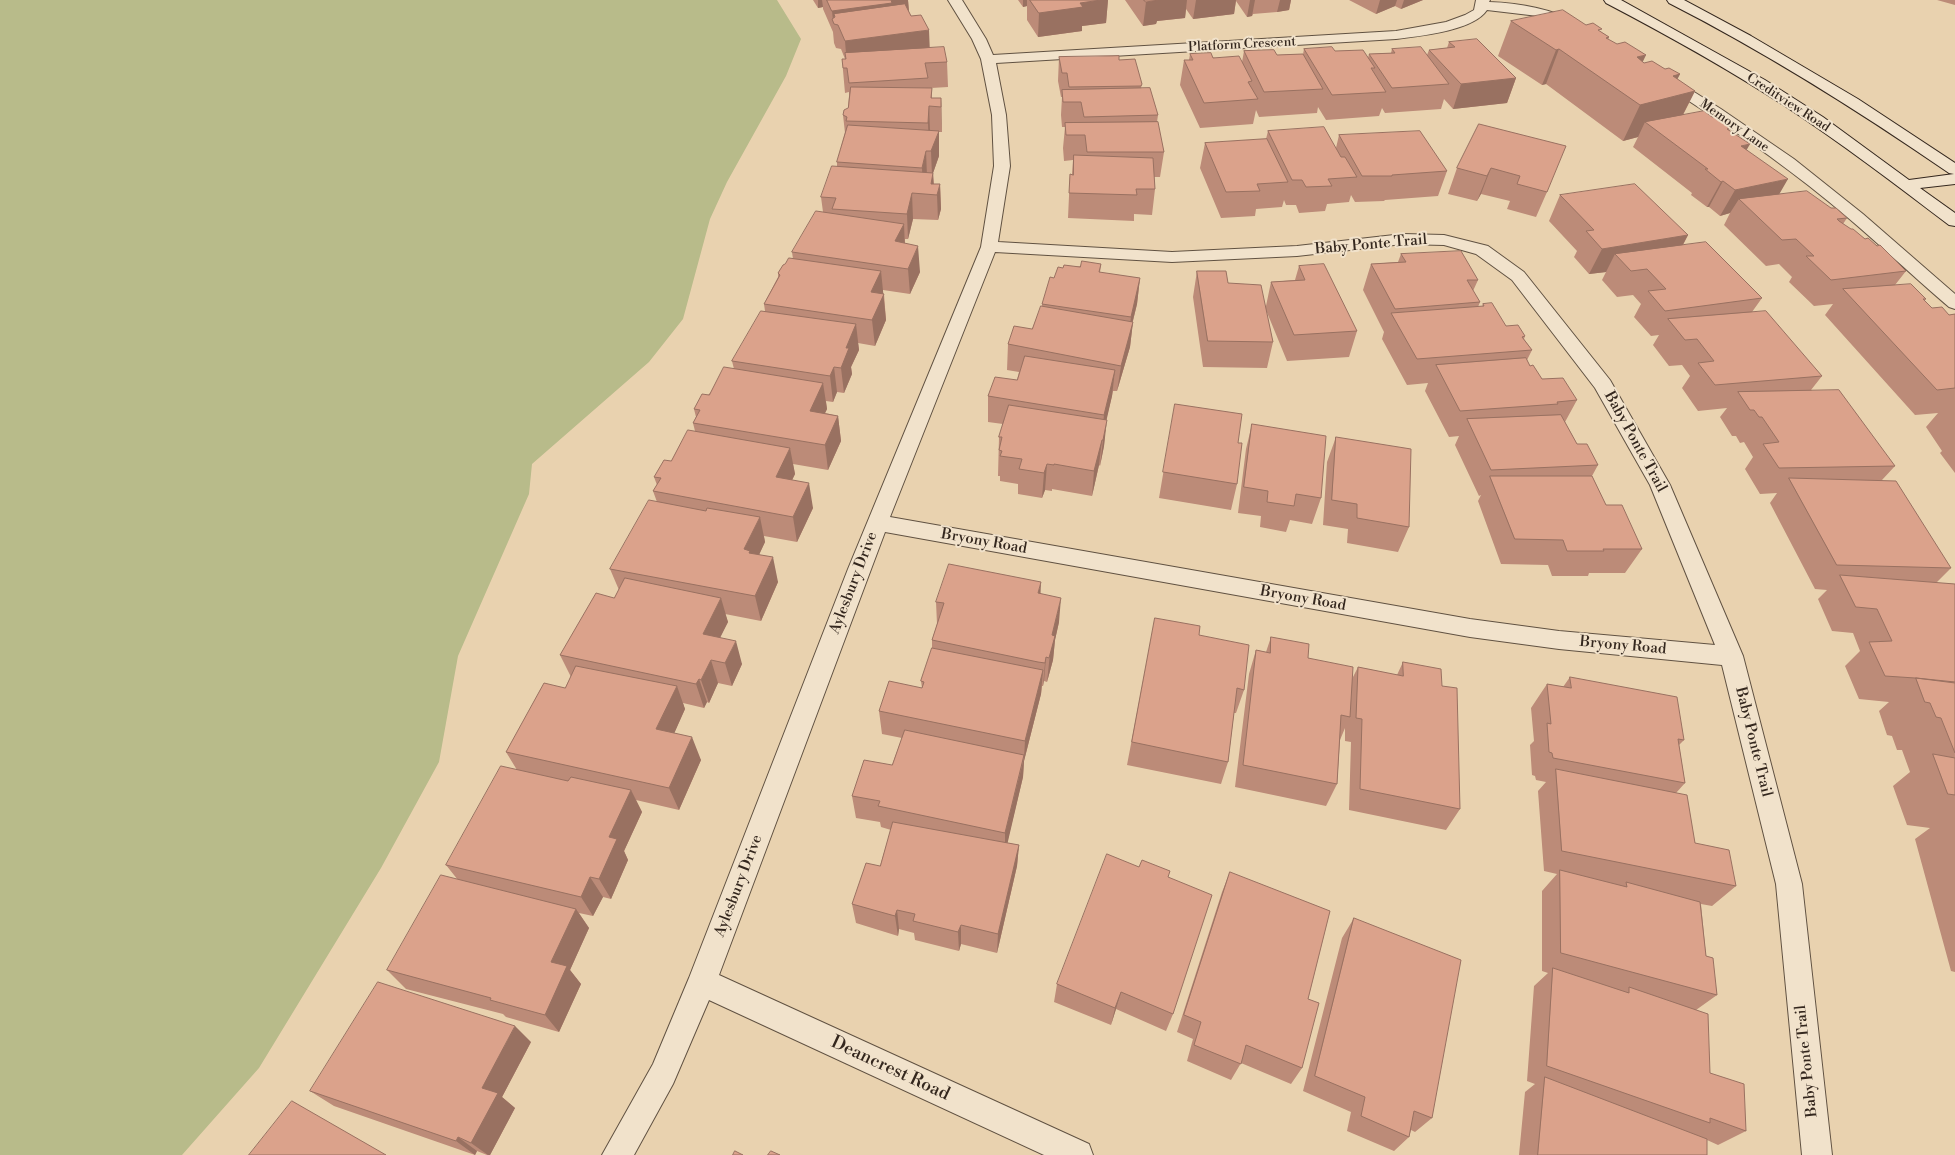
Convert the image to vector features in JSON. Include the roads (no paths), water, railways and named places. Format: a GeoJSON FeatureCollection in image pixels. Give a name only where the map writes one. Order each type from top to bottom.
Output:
{"type":"FeatureCollection","features":[{"type":"Feature","properties":{"kind":"street","name":"Aylesbury Drive"},"geometry":{"type":"LineString","coordinates":[[617,1155],[663,1074],[702,982],[878,523],[989,247],[1002,166],[999,115],[988,59],[979,39],[956,0]]}},
{"type":"Feature","properties":{"kind":"street","name":"Creditview Road"},"geometry":{"type":"LineString","coordinates":[[1611,0],[1673,33],[1770,91],[1844,140],[1955,221]]}},
{"type":"Feature","properties":{"kind":"street"},"geometry":{"type":"LineString","coordinates":[[1674,0],[1815,78],[1898,131],[1955,170]]}},
{"type":"Feature","properties":{"kind":"street","name":"Platform Crescent"},"geometry":{"type":"LineString","coordinates":[[988,59],[1396,35],[1426,30],[1470,18],[1479,13],[1483,3]]}},
{"type":"Feature","properties":{"kind":"street"},"geometry":{"type":"LineString","coordinates":[[1483,3],[1529,9],[1546,13],[1564,20],[1584,31]]}},
{"type":"Feature","properties":{"kind":"street","name":"Memory Lane"},"geometry":{"type":"LineString","coordinates":[[1656,74],[1726,119],[1856,216],[1955,303]]}},
{"type":"Feature","properties":{"kind":"street"},"geometry":{"type":"LineString","coordinates":[[1906,185],[1955,179]]}},
{"type":"Feature","properties":{"kind":"street","name":"Baby Ponte Trail"},"geometry":{"type":"LineString","coordinates":[[989,247],[1172,257],[1297,251],[1402,239],[1444,240],[1482,250],[1518,276],[1603,385],[1660,485],[1731,656],[1789,884],[1816,1155]]}},
{"type":"Feature","properties":{"kind":"street","name":"Bryony Road"},"geometry":{"type":"LineString","coordinates":[[878,523],[1470,628],[1558,640],[1731,656]]}},
{"type":"Feature","properties":{"kind":"street","name":"Deancrest Road"},"geometry":{"type":"LineString","coordinates":[[702,982],[1078,1155]]}}]}
